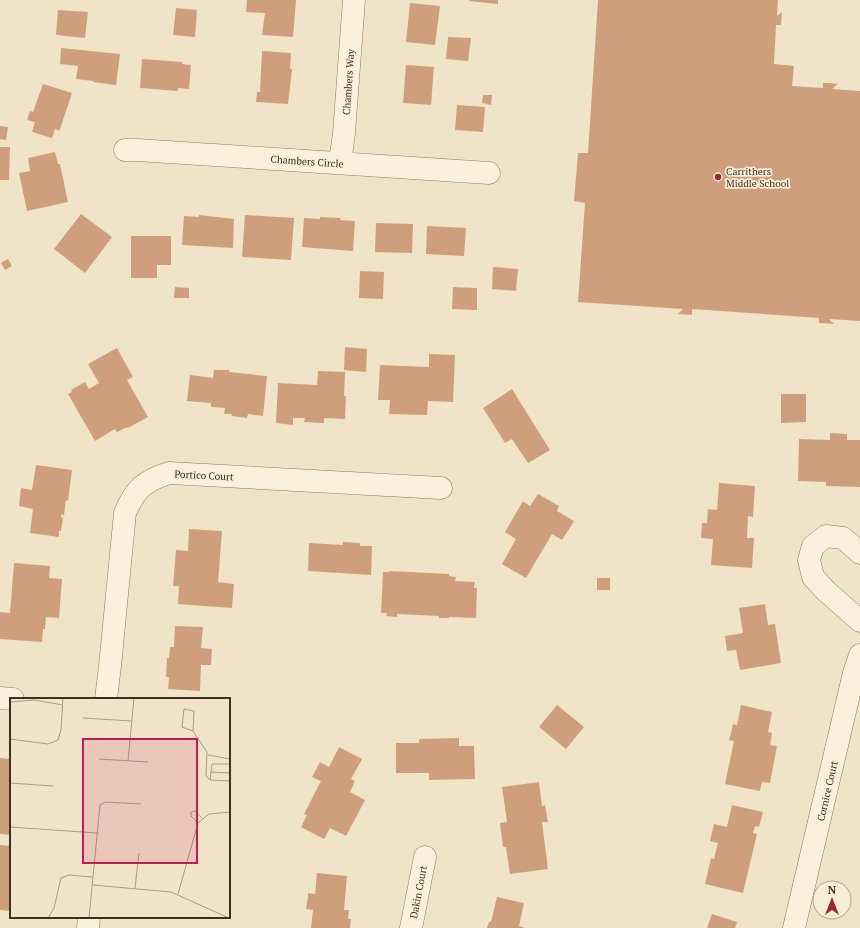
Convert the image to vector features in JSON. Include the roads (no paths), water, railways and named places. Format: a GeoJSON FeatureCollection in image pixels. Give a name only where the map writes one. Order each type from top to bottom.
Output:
{"type":"FeatureCollection","features":[{"type":"Feature","properties":{"kind":"street","name":"Chambers Way"},"geometry":{"type":"LineString","coordinates":[[340,163],[344,133],[354,0]]}},
{"type":"Feature","properties":{"kind":"street","name":"Chambers Circle"},"geometry":{"type":"LineString","coordinates":[[125,150],[489,173]]}},
{"type":"Feature","properties":{"kind":"street","name":"Portico Court"},"geometry":{"type":"LineString","coordinates":[[106,698],[125,513],[132,498],[143,485],[156,477],[169,473],[441,488]]}},
{"type":"Feature","properties":{"kind":"street"},"geometry":{"type":"LineString","coordinates":[[860,553],[843,538],[826,536],[813,546],[809,560],[813,577],[826,591],[860,621]]}},
{"type":"Feature","properties":{"kind":"street","name":"Cornice Court"},"geometry":{"type":"LineString","coordinates":[[794,928],[854,673],[860,655]]}},
{"type":"Feature","properties":{"kind":"street"},"geometry":{"type":"LineString","coordinates":[[0,698],[10,699]]}},
{"type":"Feature","properties":{"kind":"street","name":"Dakin Court"},"geometry":{"type":"LineString","coordinates":[[411,928],[425,857]]}},
{"type":"Feature","properties":{"kind":"street"},"geometry":{"type":"LineString","coordinates":[[88,928],[89,918]]}},
{"type":"Feature","properties":{"kind":"place","name":"Carrithers Middle School"},"geometry":{"type":"Point","coordinates":[718,177]}}]}
